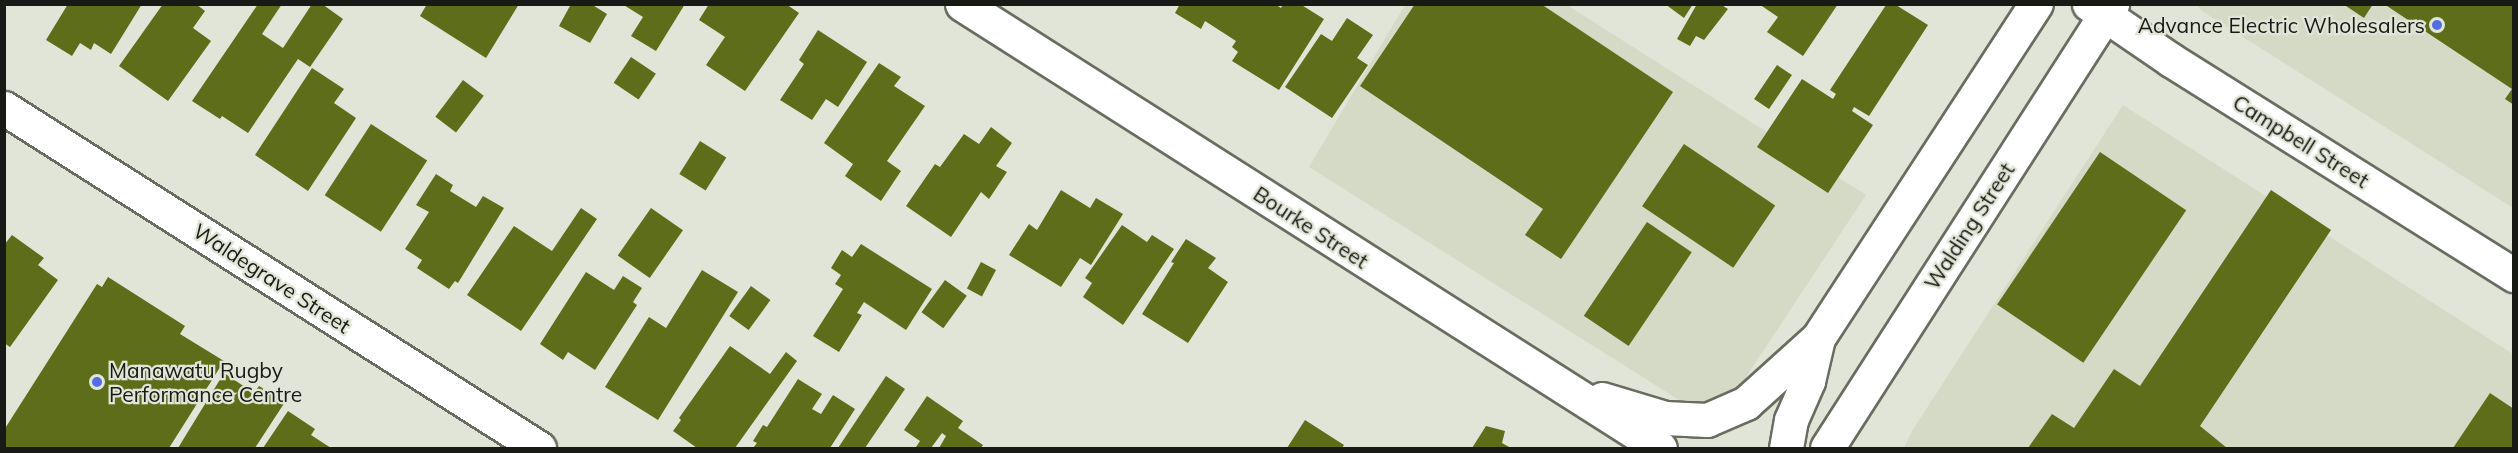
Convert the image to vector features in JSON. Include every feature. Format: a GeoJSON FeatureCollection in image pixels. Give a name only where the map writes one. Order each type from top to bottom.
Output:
{"type":"FeatureCollection","features":[{"type":"Feature","properties":{"kind":"street","name":"Bourke Street"},"geometry":{"type":"LineString","coordinates":[[962,4],[1660,448]]}},
{"type":"Feature","properties":{"kind":"street"},"geometry":{"type":"LineString","coordinates":[[1563,387],[1665,418],[1707,420],[1746,403],[1818,338],[2036,4]]}},
{"type":"Feature","properties":{"kind":"street","name":"Campbell Street"},"geometry":{"type":"LineString","coordinates":[[2102,8],[2514,276]]}},
{"type":"Feature","properties":{"kind":"street","name":"Walding Street"},"geometry":{"type":"LineString","coordinates":[[1827,448],[2102,8]]}},
{"type":"Feature","properties":{"kind":"street","name":"Waldegrave Street"},"geometry":{"type":"LineString","coordinates":[[4,108],[539,448]]}},
{"type":"Feature","properties":{"kind":"street"},"geometry":{"type":"LineString","coordinates":[[1786,448],[1791,420],[1808,381],[1818,338]]}},
{"type":"Feature","properties":{"kind":"street"},"geometry":{"type":"LineString","coordinates":[[1602,412],[1633,448]]}},
{"type":"Feature","properties":{"kind":"shaded area"},"geometry":{"type":"Polygon","coordinates":[[[1405,5],[1567,5],[1866,195],[1742,383],[1713,402],[1687,405],[1309,167],[1405,5]]]}},
{"type":"Feature","properties":{"kind":"shaded area"},"geometry":{"type":"Polygon","coordinates":[[[2197,5],[2513,5],[2513,208],[2202,11],[2197,5]]]}},
{"type":"Feature","properties":{"kind":"shaded area"},"geometry":{"type":"Polygon","coordinates":[[[2123,105],[2513,354],[2513,448],[1904,448],[1912,431],[2123,105]]]}},
{"type":"Feature","properties":{"kind":"building"},"geometry":{"type":"Polygon","coordinates":[[[68,4],[142,4],[111,54],[94,43],[91,50],[80,43],[72,56],[46,40],[68,4]]]}},
{"type":"Feature","properties":{"kind":"building"},"geometry":{"type":"Polygon","coordinates":[[[163,4],[196,4],[205,11],[193,28],[211,41],[168,101],[119,66],[163,4]]]}},
{"type":"Feature","properties":{"kind":"building"},"geometry":{"type":"Polygon","coordinates":[[[258,4],[282,4],[262,34],[283,48],[312,4],[322,4],[343,19],[310,67],[298,59],[248,133],[222,116],[220,119],[192,101],[258,4]]]}},
{"type":"Feature","properties":{"kind":"building"},"geometry":{"type":"Polygon","coordinates":[[[427,4],[519,4],[486,58],[420,16],[427,4]]]}},
{"type":"Feature","properties":{"kind":"building"},"geometry":{"type":"Polygon","coordinates":[[[571,4],[591,4],[607,14],[590,43],[559,26],[571,4]]]}},
{"type":"Feature","properties":{"kind":"building"},"geometry":{"type":"Polygon","coordinates":[[[622,4],[685,4],[656,51],[631,36],[643,17],[622,4]]]}},
{"type":"Feature","properties":{"kind":"building"},"geometry":{"type":"Polygon","coordinates":[[[709,4],[786,4],[799,13],[745,91],[706,65],[725,37],[699,20],[709,4]]]}},
{"type":"Feature","properties":{"kind":"building"},"geometry":{"type":"Polygon","coordinates":[[[1180,4],[1275,4],[1281,8],[1283,4],[1300,4],[1324,19],[1279,90],[1232,61],[1238,52],[1232,47],[1236,41],[1205,21],[1201,29],[1175,13],[1180,4]]]}},
{"type":"Feature","properties":{"kind":"building"},"geometry":{"type":"Polygon","coordinates":[[[1415,4],[1541,4],[1673,92],[1561,259],[1525,235],[1543,209],[1360,86],[1415,4]]]}},
{"type":"Feature","properties":{"kind":"building"},"geometry":{"type":"Polygon","coordinates":[[[1665,4],[1693,4],[1684,18],[1665,4]]]}},
{"type":"Feature","properties":{"kind":"building"},"geometry":{"type":"Polygon","coordinates":[[[1697,4],[1720,4],[1728,9],[1704,40],[1696,36],[1690,46],[1677,39],[1697,4]]]}},
{"type":"Feature","properties":{"kind":"building"},"geometry":{"type":"Polygon","coordinates":[[[1759,4],[1838,4],[1803,56],[1767,32],[1778,17],[1759,4]]]}},
{"type":"Feature","properties":{"kind":"building"},"geometry":{"type":"Polygon","coordinates":[[[2343,4],[2373,4],[2364,18],[2343,4]]]}},
{"type":"Feature","properties":{"kind":"building"},"geometry":{"type":"Polygon","coordinates":[[[2384,4],[2514,4],[2514,105],[2505,99],[2512,89],[2384,4]]]}},
{"type":"Feature","properties":{"kind":"building"},"geometry":{"type":"Polygon","coordinates":[[[1886,5],[1896,5],[1928,25],[1869,116],[1854,107],[1852,111],[1873,125],[1828,193],[1757,147],[1802,79],[1833,99],[1836,94],[1830,90],[1886,5]]]}},
{"type":"Feature","properties":{"kind":"building"},"geometry":{"type":"Polygon","coordinates":[[[1347,18],[1373,35],[1357,58],[1368,65],[1332,118],[1285,87],[1321,34],[1332,41],[1347,18]]]}},
{"type":"Feature","properties":{"kind":"building"},"geometry":{"type":"Polygon","coordinates":[[[818,30],[867,62],[838,107],[826,99],[812,120],[780,100],[804,64],[799,60],[818,30]]]}},
{"type":"Feature","properties":{"kind":"building"},"geometry":{"type":"Polygon","coordinates":[[[631,57],[656,74],[639,99],[614,83],[631,57]]]}},
{"type":"Feature","properties":{"kind":"building"},"geometry":{"type":"Polygon","coordinates":[[[879,63],[901,77],[894,86],[925,106],[887,161],[901,171],[881,201],[845,176],[853,164],[824,143],[879,63]]]}},
{"type":"Feature","properties":{"kind":"building"},"geometry":{"type":"Polygon","coordinates":[[[1777,65],[1792,75],[1769,109],[1754,99],[1777,65]]]}},
{"type":"Feature","properties":{"kind":"building"},"geometry":{"type":"Polygon","coordinates":[[[312,68],[344,89],[334,103],[356,118],[308,191],[255,155],[312,68]]]}},
{"type":"Feature","properties":{"kind":"building"},"geometry":{"type":"Polygon","coordinates":[[[463,80],[484,96],[456,132],[435,117],[463,80]]]}},
{"type":"Feature","properties":{"kind":"building"},"geometry":{"type":"Polygon","coordinates":[[[371,124],[427,160],[381,232],[325,195],[371,124]]]}},
{"type":"Feature","properties":{"kind":"building"},"geometry":{"type":"Polygon","coordinates":[[[991,127],[1012,143],[996,166],[1007,172],[989,199],[981,192],[951,237],[906,206],[935,164],[940,167],[964,134],[979,144],[991,127]]]}},
{"type":"Feature","properties":{"kind":"building"},"geometry":{"type":"Polygon","coordinates":[[[700,141],[726,157],[706,191],[679,174],[700,141]]]}},
{"type":"Feature","properties":{"kind":"building"},"geometry":{"type":"Polygon","coordinates":[[[1684,144],[1775,206],[1733,268],[1642,206],[1684,144]]]}},
{"type":"Feature","properties":{"kind":"building"},"geometry":{"type":"Polygon","coordinates":[[[2100,152],[2186,210],[2083,363],[1997,305],[2100,152]]]}},
{"type":"Feature","properties":{"kind":"building"},"geometry":{"type":"Polygon","coordinates":[[[436,174],[453,185],[450,191],[476,207],[483,196],[504,208],[458,283],[455,281],[449,289],[417,268],[422,260],[405,249],[429,212],[416,205],[436,174]]]}},
{"type":"Feature","properties":{"kind":"building"},"geometry":{"type":"Polygon","coordinates":[[[1061,190],[1090,208],[1096,198],[1123,214],[1091,265],[1080,258],[1061,287],[1009,255],[1029,224],[1037,230],[1061,190]]]}},
{"type":"Feature","properties":{"kind":"building"},"geometry":{"type":"Polygon","coordinates":[[[2271,190],[2331,230],[2200,426],[2227,448],[2028,448],[2052,414],[2074,428],[2114,369],[2140,386],[2271,190]]]}},
{"type":"Feature","properties":{"kind":"building"},"geometry":{"type":"Polygon","coordinates":[[[581,208],[597,219],[521,331],[467,295],[514,226],[552,251],[581,208]]]}},
{"type":"Feature","properties":{"kind":"building"},"geometry":{"type":"Polygon","coordinates":[[[651,208],[683,230],[650,278],[618,256],[651,208]]]}},
{"type":"Feature","properties":{"kind":"building"},"geometry":{"type":"Polygon","coordinates":[[[1647,222],[1692,252],[1629,346],[1584,316],[1647,222]]]}},
{"type":"Feature","properties":{"kind":"building"},"geometry":{"type":"Polygon","coordinates":[[[1122,225],[1147,242],[1152,235],[1174,249],[1123,325],[1083,297],[1092,283],[1085,278],[1122,225]]]}},
{"type":"Feature","properties":{"kind":"building"},"geometry":{"type":"Polygon","coordinates":[[[12,235],[44,258],[38,265],[58,280],[10,347],[4,343],[4,245],[12,235]]]}},
{"type":"Feature","properties":{"kind":"building"},"geometry":{"type":"Polygon","coordinates":[[[1186,239],[1216,258],[1208,268],[1228,282],[1188,343],[1142,314],[1186,239]]]}},
{"type":"Feature","properties":{"kind":"building"},"geometry":{"type":"Polygon","coordinates":[[[861,244],[932,289],[906,330],[864,302],[857,313],[862,315],[839,352],[813,336],[843,289],[835,284],[841,275],[831,268],[842,250],[852,257],[861,244]]]}},
{"type":"Feature","properties":{"kind":"building"},"geometry":{"type":"Polygon","coordinates":[[[981,262],[996,270],[982,296],[967,288],[981,262]]]}},
{"type":"Feature","properties":{"kind":"building"},"geometry":{"type":"Polygon","coordinates":[[[702,270],[738,292],[658,420],[605,387],[649,317],[666,328],[702,270]]]}},
{"type":"Feature","properties":{"kind":"building"},"geometry":{"type":"Polygon","coordinates":[[[586,272],[614,290],[623,276],[642,288],[633,302],[637,305],[595,370],[568,352],[563,360],[540,344],[586,272]]]}},
{"type":"Feature","properties":{"kind":"building","name":"Manawatu Rugby Performance Centre"},"geometry":{"type":"Polygon","coordinates":[[[108,277],[185,326],[180,334],[224,361],[169,448],[4,448],[4,430],[97,284],[102,287],[108,277]]]}},
{"type":"Feature","properties":{"kind":"building"},"geometry":{"type":"Polygon","coordinates":[[[945,280],[967,296],[943,328],[921,312],[945,280]]]}},
{"type":"Feature","properties":{"kind":"building"},"geometry":{"type":"Polygon","coordinates":[[[751,286],[770,300],[749,330],[729,316],[751,286]]]}},
{"type":"Feature","properties":{"kind":"building"},"geometry":{"type":"Polygon","coordinates":[[[730,346],[770,374],[786,352],[797,361],[735,448],[697,448],[673,431],[681,420],[679,418],[730,346]]]}},
{"type":"Feature","properties":{"kind":"building"},"geometry":{"type":"Polygon","coordinates":[[[224,373],[254,393],[259,386],[285,402],[255,448],[178,448],[224,373]]]}},
{"type":"Feature","properties":{"kind":"building"},"geometry":{"type":"Polygon","coordinates":[[[886,376],[905,389],[865,448],[838,448],[886,376]]]}},
{"type":"Feature","properties":{"kind":"building"},"geometry":{"type":"Polygon","coordinates":[[[798,379],[822,394],[812,409],[821,414],[833,395],[855,409],[830,448],[753,448],[757,443],[753,441],[763,425],[767,427],[798,379]]]}},
{"type":"Feature","properties":{"kind":"building"},"geometry":{"type":"Polygon","coordinates":[[[2490,393],[2514,409],[2514,448],[2453,448],[2490,393]]]}},
{"type":"Feature","properties":{"kind":"building"},"geometry":{"type":"Polygon","coordinates":[[[927,396],[963,421],[958,428],[983,445],[981,448],[939,448],[946,436],[942,433],[931,448],[916,447],[920,441],[904,430],[927,396]]]}},
{"type":"Feature","properties":{"kind":"building"},"geometry":{"type":"Polygon","coordinates":[[[288,411],[315,429],[311,435],[331,448],[263,448],[288,411]]]}},
{"type":"Feature","properties":{"kind":"building"},"geometry":{"type":"Polygon","coordinates":[[[1305,420],[1344,445],[1342,448],[1287,448],[1305,420]]]}},
{"type":"Feature","properties":{"kind":"building"},"geometry":{"type":"Polygon","coordinates":[[[1486,426],[1505,431],[1502,443],[1511,448],[1472,448],[1486,426]]]}},
{"type":"Feature","properties":{"kind":"place","name":"Advance Electric Wholesalers"},"geometry":{"type":"Point","coordinates":[2437,25]}},
{"type":"Feature","properties":{"kind":"place","name":"Manawatu Rugby Performance Centre"},"geometry":{"type":"Point","coordinates":[97,382]}}]}
